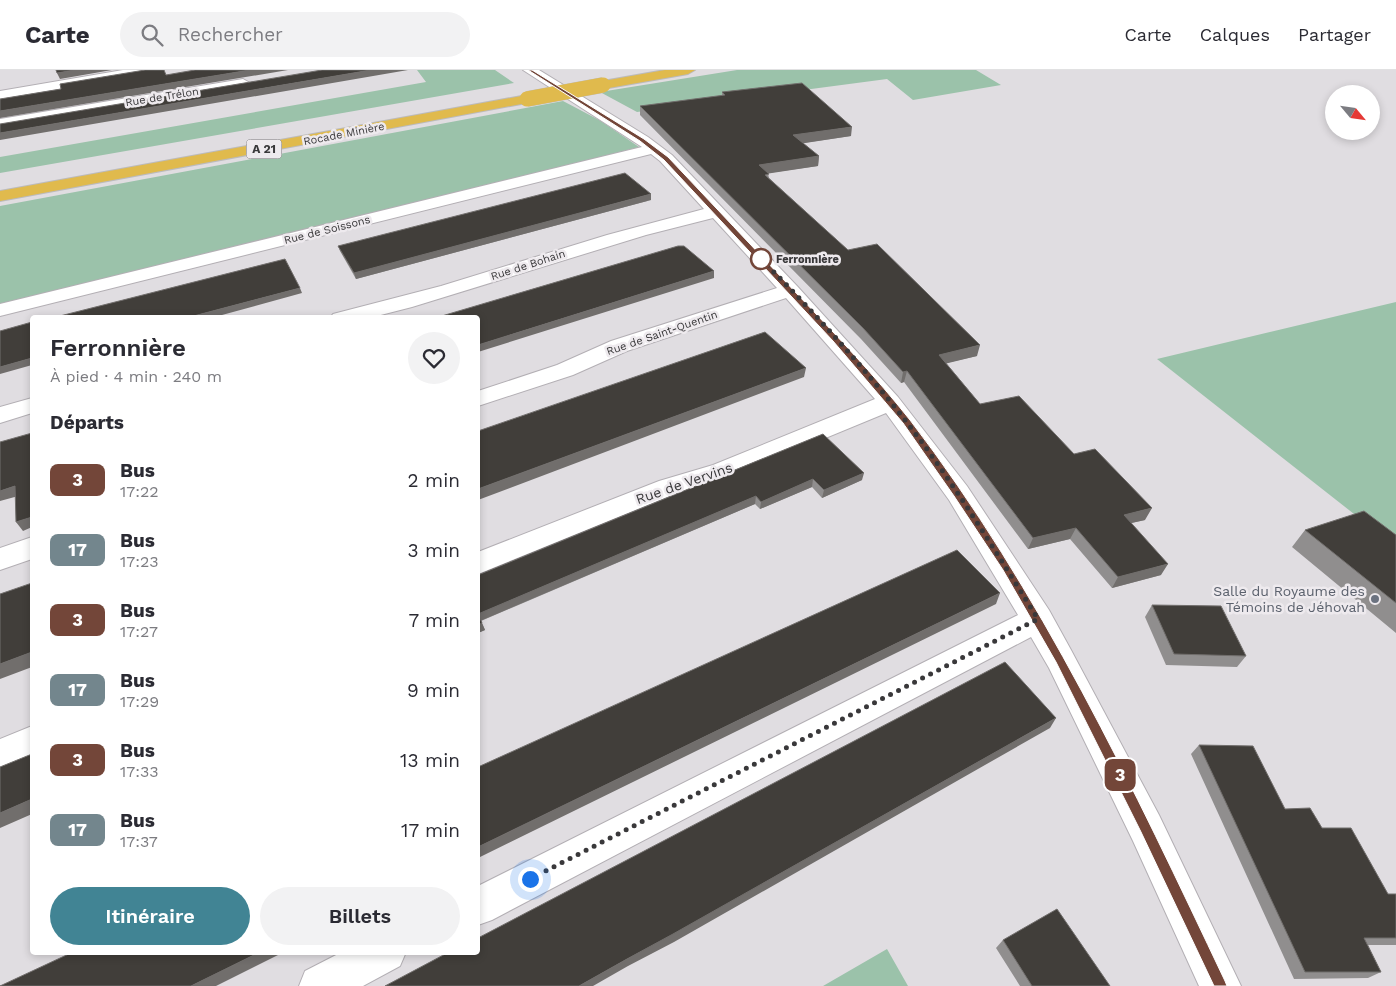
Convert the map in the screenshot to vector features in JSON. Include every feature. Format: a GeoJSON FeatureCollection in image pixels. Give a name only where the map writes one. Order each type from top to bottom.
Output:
{"type":"FeatureCollection","features":[{"type":"Feature","properties":{"kind":"highway","name":"Rocade Minière"},"geometry":{"type":"LineString","coordinates":[[0,196],[521,95],[588,77],[629,70]]}},
{"type":"Feature","properties":{"kind":"highway","name":"Rocade Minière"},"geometry":{"type":"LineString","coordinates":[[0,183],[521,95],[603,85],[688,70]]}},
{"type":"Feature","properties":{"kind":"street"},"geometry":{"type":"LineString","coordinates":[[0,95],[110,85],[147,70]]}},
{"type":"Feature","properties":{"kind":"street"},"geometry":{"type":"LineString","coordinates":[[530,70],[654,149],[673,165],[790,290],[890,402],[958,493],[1038,619],[1100,735],[1220,986]]}},
{"type":"Feature","properties":{"kind":"street","name":"Rue de Trélon"},"geometry":{"type":"LineString","coordinates":[[0,124],[110,85],[257,81]]}},
{"type":"Feature","properties":{"kind":"street","name":"Rue de Soissons"},"geometry":{"type":"LineString","coordinates":[[0,310],[654,149]]}},
{"type":"Feature","properties":{"kind":"street","name":"Rue de Bohain"},"geometry":{"type":"LineString","coordinates":[[351,315],[502,274],[553,256],[673,222],[717,212]]}},
{"type":"Feature","properties":{"kind":"street","name":"Rue de Saint-Quentin"},"geometry":{"type":"LineString","coordinates":[[480,398],[565,370],[619,346],[790,290]]}},
{"type":"Feature","properties":{"kind":"street","name":"Rue de Vervins"},"geometry":{"type":"LineString","coordinates":[[480,562],[668,487],[722,471],[890,402]]}},
{"type":"Feature","properties":{"kind":"street"},"geometry":{"type":"LineString","coordinates":[[0,414],[30,406]]}},
{"type":"Feature","properties":{"kind":"street"},"geometry":{"type":"LineString","coordinates":[[0,559],[30,549]]}},
{"type":"Feature","properties":{"kind":"street"},"geometry":{"type":"LineString","coordinates":[[480,905],[1038,619]]}},
{"type":"Feature","properties":{"kind":"street"},"geometry":{"type":"LineString","coordinates":[[0,755],[30,742]]}},
{"type":"Feature","properties":{"kind":"street"},"geometry":{"type":"LineString","coordinates":[[320,986],[380,955]]}},
{"type":"Feature","properties":{"kind":"green space"},"geometry":{"type":"Polygon","coordinates":[[[417,70],[495,70],[514,83],[0,173],[0,157],[426,82],[417,70]]]}},
{"type":"Feature","properties":{"kind":"green space"},"geometry":{"type":"Polygon","coordinates":[[[737,70],[976,70],[1001,85],[913,100],[887,79],[637,112],[600,92],[737,70]]]}},
{"type":"Feature","properties":{"kind":"green space"},"geometry":{"type":"Polygon","coordinates":[[[563,101],[601,121],[639,147],[451,197],[0,308],[0,206],[563,101]]]}},
{"type":"Feature","properties":{"kind":"green space"},"geometry":{"type":"Polygon","coordinates":[[[1396,302],[1396,547],[1157,359],[1396,302]]]}},
{"type":"Feature","properties":{"kind":"green space"},"geometry":{"type":"Polygon","coordinates":[[[887,949],[908,986],[823,986],[887,949]]]}},
{"type":"Feature","properties":{"kind":"building"},"geometry":{"type":"Polygon","coordinates":[[[56,70],[75,70],[57,73],[56,70]]]}},
{"type":"Feature","properties":{"kind":"building"},"geometry":{"type":"Polygon","coordinates":[[[145,70],[164,70],[166,75],[195,70],[250,70],[0,111],[0,99],[61,89],[60,84],[145,70]]]}},
{"type":"Feature","properties":{"kind":"building"},"geometry":{"type":"Polygon","coordinates":[[[322,70],[371,70],[0,133],[0,124],[322,70]]]}},
{"type":"Feature","properties":{"kind":"building"},"geometry":{"type":"Polygon","coordinates":[[[802,83],[852,127],[793,135],[819,156],[759,165],[769,174],[765,175],[848,250],[877,244],[980,345],[939,355],[980,404],[1019,396],[1074,454],[1095,449],[1152,508],[1124,515],[1168,564],[1118,577],[1076,528],[1033,538],[907,371],[903,372],[863,328],[640,106],[725,95],[722,92],[802,83]]]}},
{"type":"Feature","properties":{"kind":"building"},"geometry":{"type":"Polygon","coordinates":[[[625,173],[651,194],[354,273],[338,246],[625,173]]]}},
{"type":"Feature","properties":{"kind":"building"},"geometry":{"type":"Polygon","coordinates":[[[678,246],[684,246],[714,271],[480,344],[480,315],[445,315],[678,246]]]}},
{"type":"Feature","properties":{"kind":"building"},"geometry":{"type":"Polygon","coordinates":[[[285,259],[300,288],[197,315],[64,315],[285,259]]]}},
{"type":"Feature","properties":{"kind":"building"},"geometry":{"type":"Polygon","coordinates":[[[30,323],[30,359],[0,367],[0,331],[30,323]]]}},
{"type":"Feature","properties":{"kind":"building"},"geometry":{"type":"Polygon","coordinates":[[[765,332],[806,368],[480,488],[480,430],[765,332]]]}},
{"type":"Feature","properties":{"kind":"building"},"geometry":{"type":"Polygon","coordinates":[[[30,434],[30,518],[16,522],[15,486],[0,491],[0,442],[30,434]]]}},
{"type":"Feature","properties":{"kind":"building"},"geometry":{"type":"Polygon","coordinates":[[[823,434],[864,473],[824,490],[813,479],[761,502],[756,496],[480,613],[480,574],[823,434]]]}},
{"type":"Feature","properties":{"kind":"building"},"geometry":{"type":"Polygon","coordinates":[[[1364,511],[1396,535],[1396,603],[1305,530],[1364,511]]]}},
{"type":"Feature","properties":{"kind":"building"},"geometry":{"type":"Polygon","coordinates":[[[957,550],[1000,593],[480,846],[480,766],[957,550]]]}},
{"type":"Feature","properties":{"kind":"building"},"geometry":{"type":"Polygon","coordinates":[[[30,584],[30,653],[0,664],[0,594],[30,584]]]}},
{"type":"Feature","properties":{"kind":"building"},"geometry":{"type":"Polygon","coordinates":[[[1152,605],[1221,606],[1246,656],[1174,654],[1152,605]]]}},
{"type":"Feature","properties":{"kind":"building"},"geometry":{"type":"Polygon","coordinates":[[[1005,662],[1056,718],[579,986],[385,986],[443,955],[480,955],[480,937],[1005,662]]]}},
{"type":"Feature","properties":{"kind":"building"},"geometry":{"type":"Polygon","coordinates":[[[1199,745],[1253,746],[1285,809],[1310,808],[1322,828],[1351,828],[1388,894],[1396,894],[1396,938],[1364,938],[1381,972],[1305,972],[1199,745]]]}},
{"type":"Feature","properties":{"kind":"building"},"geometry":{"type":"Polygon","coordinates":[[[30,755],[30,800],[0,813],[0,767],[30,755]]]}},
{"type":"Feature","properties":{"kind":"building"},"geometry":{"type":"Polygon","coordinates":[[[1057,909],[1110,986],[1032,986],[1003,940],[1057,909]]]}},
{"type":"Feature","properties":{"kind":"building"},"geometry":{"type":"Polygon","coordinates":[[[67,955],[254,955],[191,986],[0,986],[67,955]]]}},
{"type":"Feature","properties":{"kind":"bus line","name":"3"},"geometry":{"type":"LineString","coordinates":[[530,70],[613,121],[666,158],[836,339],[906,421],[958,493],[1038,619],[1100,735],[1220,986]]}},
{"type":"Feature","properties":{"kind":"place","name":"Ferronnière"},"geometry":{"type":"Point","coordinates":[761,259]}},
{"type":"Feature","properties":{"kind":"place","name":"Salle du Royaume des Témoins de Jéhovah"},"geometry":{"type":"Point","coordinates":[1375,599]}},
{"type":"Feature","properties":{"kind":"route"},"geometry":{"type":"LineString","coordinates":[[530,879],[1038,619],[958,493],[906,421],[836,339],[761,259]]}}]}
